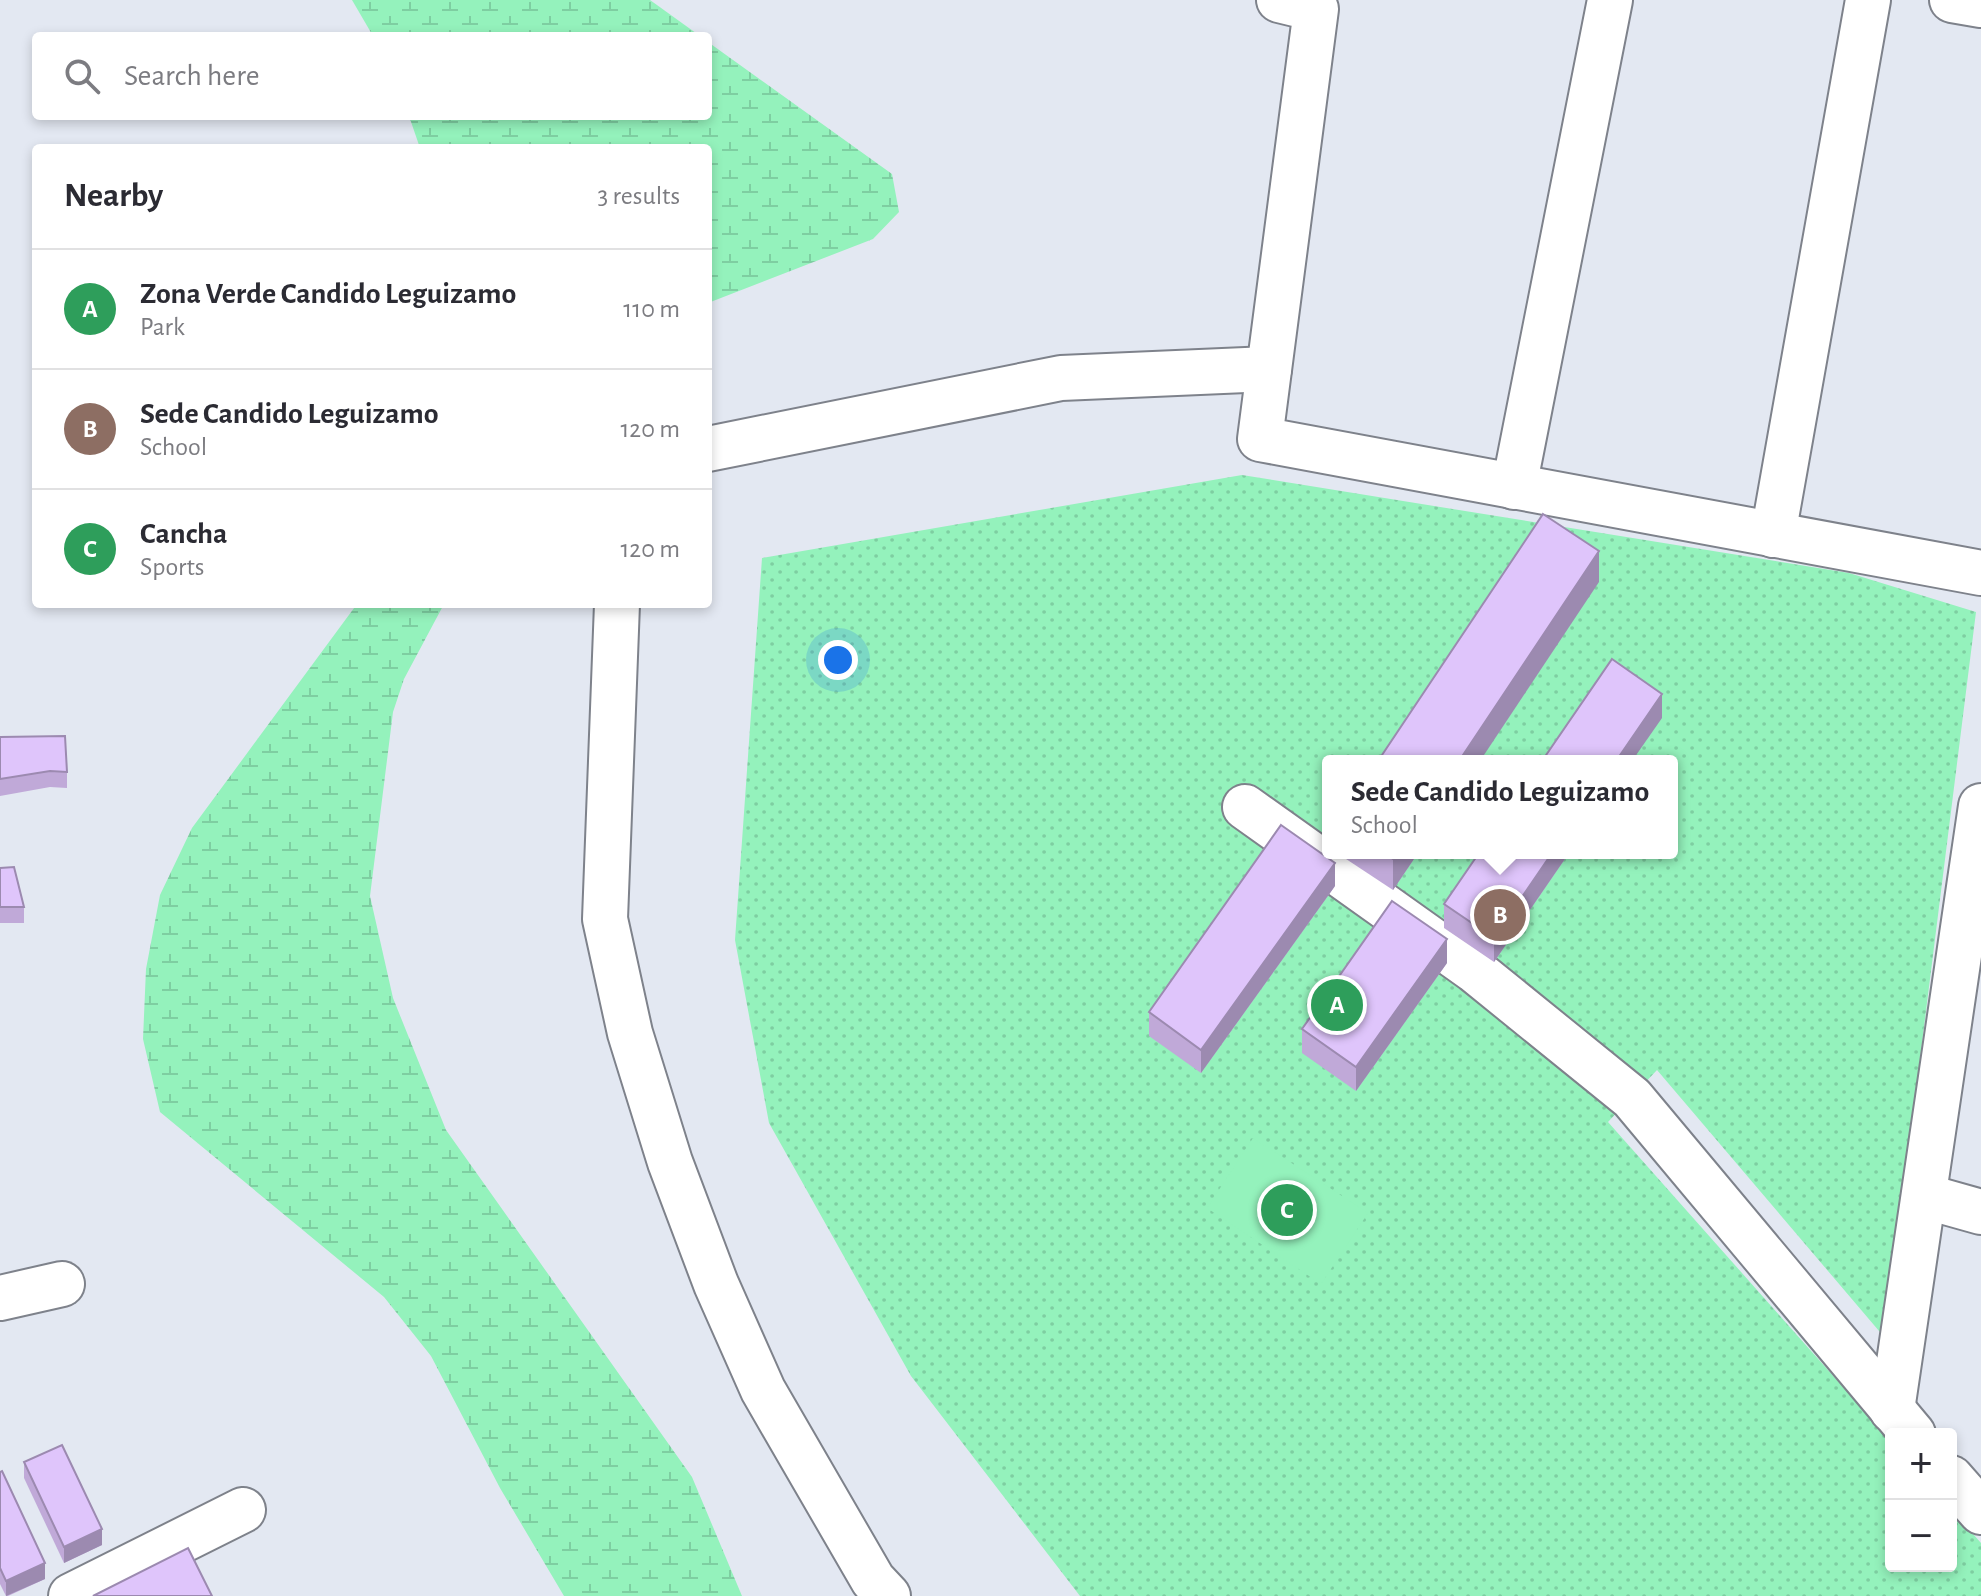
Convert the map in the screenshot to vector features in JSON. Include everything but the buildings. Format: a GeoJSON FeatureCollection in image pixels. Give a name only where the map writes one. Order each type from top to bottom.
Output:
{"type":"FeatureCollection","features":[{"type":"Feature","properties":{"kind":"street"},"geometry":{"type":"LineString","coordinates":[[1279,0],[1316,9],[1260,439],[1981,573]]}},
{"type":"Feature","properties":{"kind":"street"},"geometry":{"type":"LineString","coordinates":[[1514,487],[1610,0]]}},
{"type":"Feature","properties":{"kind":"street"},"geometry":{"type":"LineString","coordinates":[[1773,535],[1868,0]]}},
{"type":"Feature","properties":{"kind":"street"},"geometry":{"type":"LineString","coordinates":[[1952,0],[1981,5]]}},
{"type":"Feature","properties":{"kind":"street"},"geometry":{"type":"LineString","coordinates":[[712,448],[1061,378],[1269,369]]}},
{"type":"Feature","properties":{"kind":"street"},"geometry":{"type":"LineString","coordinates":[[617,608],[605,919],[630,1033],[670,1162],[716,1284],[763,1390],[873,1580],[888,1596]]}},
{"type":"Feature","properties":{"kind":"street"},"geometry":{"type":"LineString","coordinates":[[1903,1422],[1924,1196],[1981,806]]}},
{"type":"Feature","properties":{"kind":"street"},"geometry":{"type":"LineString","coordinates":[[1245,807],[1474,970],[1632,1098],[1903,1422]]}},
{"type":"Feature","properties":{"kind":"street"},"geometry":{"type":"LineString","coordinates":[[1924,1196],[1981,1212]]}},
{"type":"Feature","properties":{"kind":"street"},"geometry":{"type":"LineString","coordinates":[[0,1298],[62,1284]]}},
{"type":"Feature","properties":{"kind":"street"},"geometry":{"type":"LineString","coordinates":[[1957,1485],[1981,1512]]}},
{"type":"Feature","properties":{"kind":"street"},"geometry":{"type":"LineString","coordinates":[[71,1596],[243,1510]]}},
{"type":"Feature","properties":{"kind":"green space"},"geometry":{"type":"Polygon","coordinates":[[[352,0],[650,0],[694,32],[371,32],[352,0]]]}},
{"type":"Feature","properties":{"kind":"green space"},"geometry":{"type":"Polygon","coordinates":[[[712,45],[892,174],[899,212],[873,239],[712,301],[712,144],[419,144],[410,120],[712,120],[712,45]]]}},
{"type":"Feature","properties":{"kind":"green space"},"geometry":{"type":"Polygon","coordinates":[[[1242,475],[1849,573],[1976,612],[1885,1338],[1657,1070],[1608,1122],[1885,1434],[1885,1572],[1957,1572],[1957,1516],[1981,1543],[1981,1596],[1080,1596],[911,1376],[769,1123],[735,940],[762,558],[1242,475]]]}},
{"type":"Feature","properties":{"kind":"green space"},"geometry":{"type":"Polygon","coordinates":[[[354,608],[442,608],[404,679],[393,712],[370,896],[393,998],[446,1130],[692,1477],[742,1596],[564,1596],[500,1488],[431,1356],[384,1297],[160,1112],[143,1039],[146,969],[160,895],[192,828],[354,608]]]}},
{"type":"Feature","properties":{"kind":"green space"},"geometry":{"type":"Polygon","coordinates":[[[1253,1138],[1368,1213],[1321,1284],[1207,1208],[1253,1138]]]}},
{"type":"Feature","properties":{"kind":"place","name":"Sede Candido Leguizamo"},"geometry":{"type":"Point","coordinates":[1500,915]}},
{"type":"Feature","properties":{"kind":"place","name":"Zona Verde Candido Leguizamo"},"geometry":{"type":"Point","coordinates":[1337,1005]}},
{"type":"Feature","properties":{"kind":"place","name":"Cancha"},"geometry":{"type":"Point","coordinates":[1287,1210]}}]}
